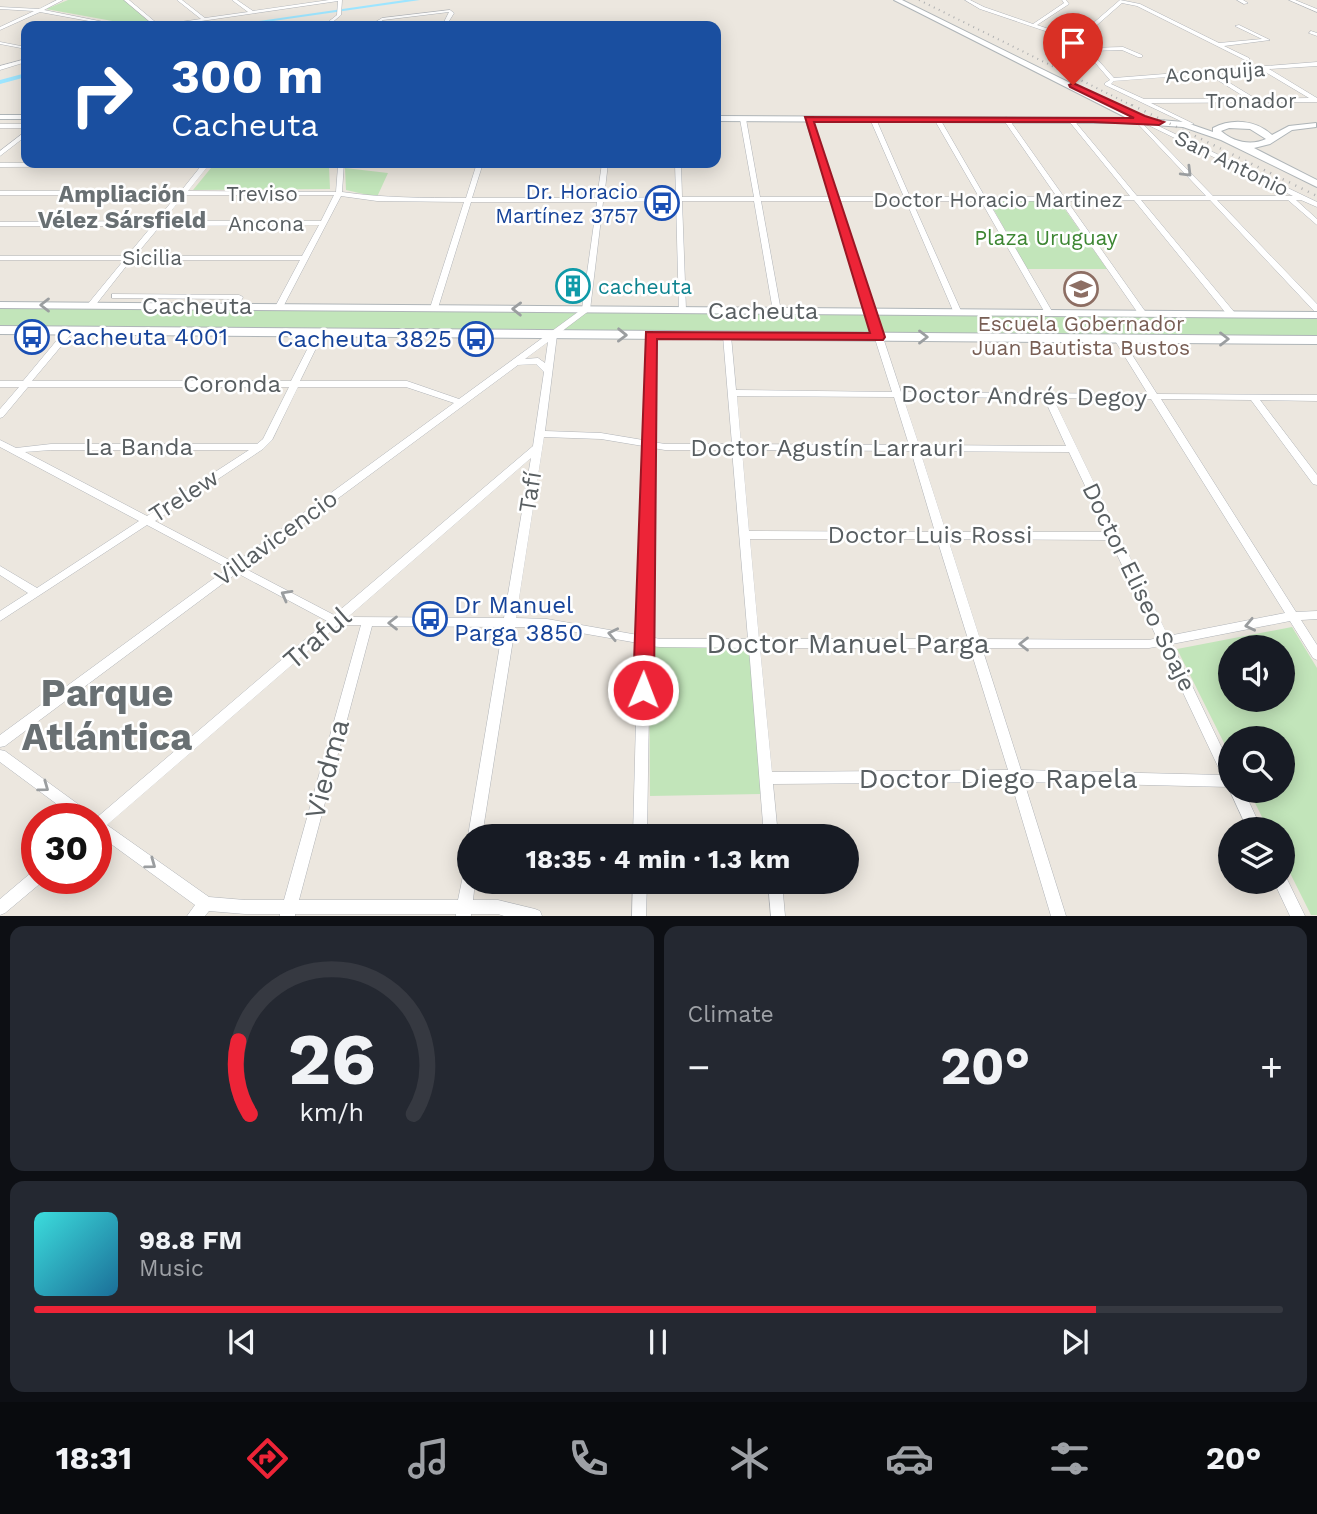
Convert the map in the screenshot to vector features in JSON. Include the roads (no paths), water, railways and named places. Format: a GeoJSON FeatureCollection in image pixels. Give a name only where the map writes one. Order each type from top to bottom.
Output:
{"type":"FeatureCollection","features":[{"type":"Feature","properties":{"kind":"street"},"geometry":{"type":"LineString","coordinates":[[0,6],[10,0]]}},
{"type":"Feature","properties":{"kind":"street"},"geometry":{"type":"LineString","coordinates":[[0,29],[61,0]]}},
{"type":"Feature","properties":{"kind":"street"},"geometry":{"type":"LineString","coordinates":[[126,0],[153,21]]}},
{"type":"Feature","properties":{"kind":"street"},"geometry":{"type":"LineString","coordinates":[[179,0],[203,18]]}},
{"type":"Feature","properties":{"kind":"street"},"geometry":{"type":"LineString","coordinates":[[234,0],[251,12]]}},
{"type":"Feature","properties":{"kind":"street"},"geometry":{"type":"LineString","coordinates":[[186,21],[294,3],[339,0],[340,11],[330,21]]}},
{"type":"Feature","properties":{"kind":"street","name":"San Antonio"},"geometry":{"type":"LineString","coordinates":[[897,0],[1317,205]]}},
{"type":"Feature","properties":{"kind":"street","name":"San Antonio"},"geometry":{"type":"LineString","coordinates":[[904,0],[1140,120]]}},
{"type":"Feature","properties":{"kind":"street"},"geometry":{"type":"LineString","coordinates":[[967,0],[1032,26],[1077,40],[1083,50],[1113,80],[1107,84],[1191,124]]}},
{"type":"Feature","properties":{"kind":"street"},"geometry":{"type":"LineString","coordinates":[[1032,26],[1067,2],[1064,0]]}},
{"type":"Feature","properties":{"kind":"street"},"geometry":{"type":"LineString","coordinates":[[1238,0],[1246,3]]}},
{"type":"Feature","properties":{"kind":"street"},"geometry":{"type":"LineString","coordinates":[[1291,0],[1317,10]]}},
{"type":"Feature","properties":{"kind":"street"},"geometry":{"type":"LineString","coordinates":[[1077,40],[1122,1],[1138,5],[1247,59]]}},
{"type":"Feature","properties":{"kind":"street"},"geometry":{"type":"LineString","coordinates":[[0,6],[96,21]]}},
{"type":"Feature","properties":{"kind":"street"},"geometry":{"type":"LineString","coordinates":[[377,21],[450,11],[452,13],[447,21]]}},
{"type":"Feature","properties":{"kind":"street"},"geometry":{"type":"LineString","coordinates":[[11,24],[21,26]]}},
{"type":"Feature","properties":{"kind":"street"},"geometry":{"type":"LineString","coordinates":[[1217,45],[1268,40],[1237,26]]}},
{"type":"Feature","properties":{"kind":"street"},"geometry":{"type":"LineString","coordinates":[[0,43],[21,47]]}},
{"type":"Feature","properties":{"kind":"street"},"geometry":{"type":"LineString","coordinates":[[1083,50],[1123,48],[1140,56]]}},
{"type":"Feature","properties":{"kind":"street"},"geometry":{"type":"LineString","coordinates":[[0,68],[21,62]]}},
{"type":"Feature","properties":{"kind":"street","name":"Aconquija"},"geometry":{"type":"LineString","coordinates":[[1113,80],[1316,65]]}},
{"type":"Feature","properties":{"kind":"street"},"geometry":{"type":"LineString","coordinates":[[1262,68],[1317,100]]}},
{"type":"Feature","properties":{"kind":"street"},"geometry":{"type":"LineString","coordinates":[[1209,72],[1254,100]]}},
{"type":"Feature","properties":{"kind":"street","name":"Tronador"},"geometry":{"type":"LineString","coordinates":[[1143,101],[1317,100]]}},
{"type":"Feature","properties":{"kind":"street"},"geometry":{"type":"LineString","coordinates":[[0,117],[21,117]]}},
{"type":"Feature","properties":{"kind":"street"},"geometry":{"type":"LineString","coordinates":[[721,119],[1093,119],[1191,124],[1315,125]]}},
{"type":"Feature","properties":{"kind":"street"},"geometry":{"type":"LineString","coordinates":[[743,119],[777,311]]}},
{"type":"Feature","properties":{"kind":"street"},"geometry":{"type":"LineString","coordinates":[[808,119],[915,449],[1059,915]]}},
{"type":"Feature","properties":{"kind":"street"},"geometry":{"type":"LineString","coordinates":[[873,119],[958,313]]}},
{"type":"Feature","properties":{"kind":"street"},"geometry":{"type":"LineString","coordinates":[[937,119],[1049,313]]}},
{"type":"Feature","properties":{"kind":"street"},"geometry":{"type":"LineString","coordinates":[[1006,119],[1143,314]]}},
{"type":"Feature","properties":{"kind":"street"},"geometry":{"type":"LineString","coordinates":[[1070,119],[1233,315]]}},
{"type":"Feature","properties":{"kind":"street"},"geometry":{"type":"LineString","coordinates":[[1140,120],[1317,309]]}},
{"type":"Feature","properties":{"kind":"street"},"geometry":{"type":"LineString","coordinates":[[1173,123],[1248,144],[1269,141],[1286,130],[1315,125]]}},
{"type":"Feature","properties":{"kind":"street"},"geometry":{"type":"LineString","coordinates":[[1228,125],[1216,130],[1227,139],[1317,182]]}},
{"type":"Feature","properties":{"kind":"street"},"geometry":{"type":"LineString","coordinates":[[1242,125],[1263,131],[1269,141]]}},
{"type":"Feature","properties":{"kind":"street"},"geometry":{"type":"LineString","coordinates":[[0,126],[21,126]]}},
{"type":"Feature","properties":{"kind":"street"},"geometry":{"type":"LineString","coordinates":[[0,154],[21,137]]}},
{"type":"Feature","properties":{"kind":"street"},"geometry":{"type":"LineString","coordinates":[[1269,141],[1265,151],[1272,158],[1317,182]]}},
{"type":"Feature","properties":{"kind":"street"},"geometry":{"type":"LineString","coordinates":[[0,165],[21,165]]}},
{"type":"Feature","properties":{"kind":"street"},"geometry":{"type":"LineString","coordinates":[[91,305],[204,168]]}},
{"type":"Feature","properties":{"kind":"street"},"geometry":{"type":"LineString","coordinates":[[279,307],[339,193],[340,168]]}},
{"type":"Feature","properties":{"kind":"street"},"geometry":{"type":"LineString","coordinates":[[433,308],[478,168]]}},
{"type":"Feature","properties":{"kind":"street"},"geometry":{"type":"LineString","coordinates":[[553,334],[586,310],[605,168]]}},
{"type":"Feature","properties":{"kind":"street"},"geometry":{"type":"LineString","coordinates":[[678,168],[682,310]]}},
{"type":"Feature","properties":{"kind":"street","name":"Treviso"},"geometry":{"type":"LineString","coordinates":[[0,193],[339,193],[377,199],[440,200]]}},
{"type":"Feature","properties":{"kind":"street","name":"Doctor Horacio Martinez"},"geometry":{"type":"LineString","coordinates":[[440,200],[1304,198]]}},
{"type":"Feature","properties":{"kind":"street"},"geometry":{"type":"LineString","coordinates":[[1291,199],[1317,223]]}},
{"type":"Feature","properties":{"kind":"street","name":"Ancona"},"geometry":{"type":"LineString","coordinates":[[0,224],[322,223]]}},
{"type":"Feature","properties":{"kind":"street","name":"Sicilia"},"geometry":{"type":"LineString","coordinates":[[0,258],[304,258]]}},
{"type":"Feature","properties":{"kind":"street"},"geometry":{"type":"LineString","coordinates":[[115,296],[239,297],[234,307]]}},
{"type":"Feature","properties":{"kind":"street","name":"Cacheuta"},"geometry":{"type":"LineString","coordinates":[[0,305],[1317,315]]}},
{"type":"Feature","properties":{"kind":"street","name":"Cacheuta"},"geometry":{"type":"LineString","coordinates":[[0,330],[1317,340]]}},
{"type":"Feature","properties":{"kind":"street"},"geometry":{"type":"LineString","coordinates":[[0,415],[70,330]]}},
{"type":"Feature","properties":{"kind":"street","name":"Trelew"},"geometry":{"type":"LineString","coordinates":[[0,617],[260,447],[267,440],[320,332]]}},
{"type":"Feature","properties":{"kind":"street","name":"Villavicencio"},"geometry":{"type":"LineString","coordinates":[[0,742],[553,334]]}},
{"type":"Feature","properties":{"kind":"street","name":"Tafí"},"geometry":{"type":"LineString","coordinates":[[477,824],[540,435],[553,334]]}},
{"type":"Feature","properties":{"kind":"street"},"geometry":{"type":"LineString","coordinates":[[640,824],[650,335]]}},
{"type":"Feature","properties":{"kind":"street"},"geometry":{"type":"LineString","coordinates":[[727,336],[770,824]]}},
{"type":"Feature","properties":{"kind":"street"},"geometry":{"type":"LineString","coordinates":[[1118,339],[1317,655]]}},
{"type":"Feature","properties":{"kind":"street"},"geometry":{"type":"LineString","coordinates":[[514,363],[531,359],[538,361],[548,371]]}},
{"type":"Feature","properties":{"kind":"street","name":"Coronda"},"geometry":{"type":"LineString","coordinates":[[0,384],[414,385],[460,402]]}},
{"type":"Feature","properties":{"kind":"street","name":"Doctor Andrés Degoy"},"geometry":{"type":"LineString","coordinates":[[732,393],[1317,398]]}},
{"type":"Feature","properties":{"kind":"street","name":"Doctor Eliseo Soaje"},"geometry":{"type":"LineString","coordinates":[[1047,396],[1218,754]]}},
{"type":"Feature","properties":{"kind":"street"},"geometry":{"type":"LineString","coordinates":[[1254,398],[1317,482]]}},
{"type":"Feature","properties":{"kind":"street","name":"Doctor Agustín Larrauri"},"geometry":{"type":"LineString","coordinates":[[540,435],[601,436],[648,444],[737,447],[1073,449]]}},
{"type":"Feature","properties":{"kind":"street"},"geometry":{"type":"LineString","coordinates":[[0,443],[336,621]]}},
{"type":"Feature","properties":{"kind":"street","name":"La Banda"},"geometry":{"type":"LineString","coordinates":[[19,451],[51,447],[260,447]]}},
{"type":"Feature","properties":{"kind":"street","name":"Traful"},"geometry":{"type":"LineString","coordinates":[[112,811],[537,448]]}},
{"type":"Feature","properties":{"kind":"street","name":"Doctor Luis Rossi"},"geometry":{"type":"LineString","coordinates":[[744,535],[1115,536]]}},
{"type":"Feature","properties":{"kind":"street"},"geometry":{"type":"LineString","coordinates":[[0,570],[37,593]]}},
{"type":"Feature","properties":{"kind":"street","name":"Doctor Manuel Parga"},"geometry":{"type":"LineString","coordinates":[[336,621],[510,622],[572,626],[644,640],[754,643],[1165,643],[1293,616],[1317,615]]}},
{"type":"Feature","properties":{"kind":"street","name":"Viedma"},"geometry":{"type":"LineString","coordinates":[[288,911],[367,623]]}},
{"type":"Feature","properties":{"kind":"street"},"geometry":{"type":"LineString","coordinates":[[0,755],[66,803]]}},
{"type":"Feature","properties":{"kind":"street","name":"Doctor Diego Rapela"},"geometry":{"type":"LineString","coordinates":[[766,778],[1017,776],[1218,779]]}},
{"type":"Feature","properties":{"kind":"street"},"geometry":{"type":"LineString","coordinates":[[112,836],[206,904],[288,911],[463,911],[498,907],[535,915]]}},
{"type":"Feature","properties":{"kind":"street"},"geometry":{"type":"LineString","coordinates":[[0,908],[21,890]]}},
{"type":"Feature","properties":{"kind":"street"},"geometry":{"type":"LineString","coordinates":[[639,894],[639,915]]}},
{"type":"Feature","properties":{"kind":"street"},"geometry":{"type":"LineString","coordinates":[[776,894],[778,915]]}},
{"type":"Feature","properties":{"kind":"street"},"geometry":{"type":"LineString","coordinates":[[1287,894],[1298,915]]}},
{"type":"Feature","properties":{"kind":"street"},"geometry":{"type":"LineString","coordinates":[[194,915],[206,904]]}},
{"type":"Feature","properties":{"kind":"waterway"},"geometry":{"type":"LineString","coordinates":[[264,21],[417,0]]}},
{"type":"Feature","properties":{"kind":"waterway"},"geometry":{"type":"LineString","coordinates":[[0,82],[21,76]]}},
{"type":"Feature","properties":{"kind":"railway"},"geometry":{"type":"LineString","coordinates":[[919,0],[1135,107]]}},
{"type":"Feature","properties":{"kind":"railway"},"geometry":{"type":"LineString","coordinates":[[1132,105],[1317,196]]}},
{"type":"Feature","properties":{"kind":"place","name":"Dr. Horacio Martínez 3757"},"geometry":{"type":"Point","coordinates":[662,203]}},
{"type":"Feature","properties":{"kind":"place","name":"cacheuta"},"geometry":{"type":"Point","coordinates":[573,286]}},
{"type":"Feature","properties":{"kind":"place","name":"Escuela Gobernador Juan Bautista Bustos"},"geometry":{"type":"Point","coordinates":[1081,289]}},
{"type":"Feature","properties":{"kind":"place","name":"Cacheuta 4001"},"geometry":{"type":"Point","coordinates":[32,337]}},
{"type":"Feature","properties":{"kind":"place","name":"Cacheuta 3825"},"geometry":{"type":"Point","coordinates":[476,339]}},
{"type":"Feature","properties":{"kind":"place","name":"Dr Manuel Parga 3850"},"geometry":{"type":"Point","coordinates":[430,619]}},
{"type":"Feature","properties":{"kind":"district","name":"Ampliación Vélez Sársfield"},"geometry":{"type":"Point","coordinates":[122,207]}},
{"type":"Feature","properties":{"kind":"district","name":"Parque Atlántica"},"geometry":{"type":"Point","coordinates":[107,715]}},
{"type":"Feature","properties":{"kind":"park label","name":"Plaza Uruguay"},"geometry":{"type":"Point","coordinates":[1046,237]}}]}
